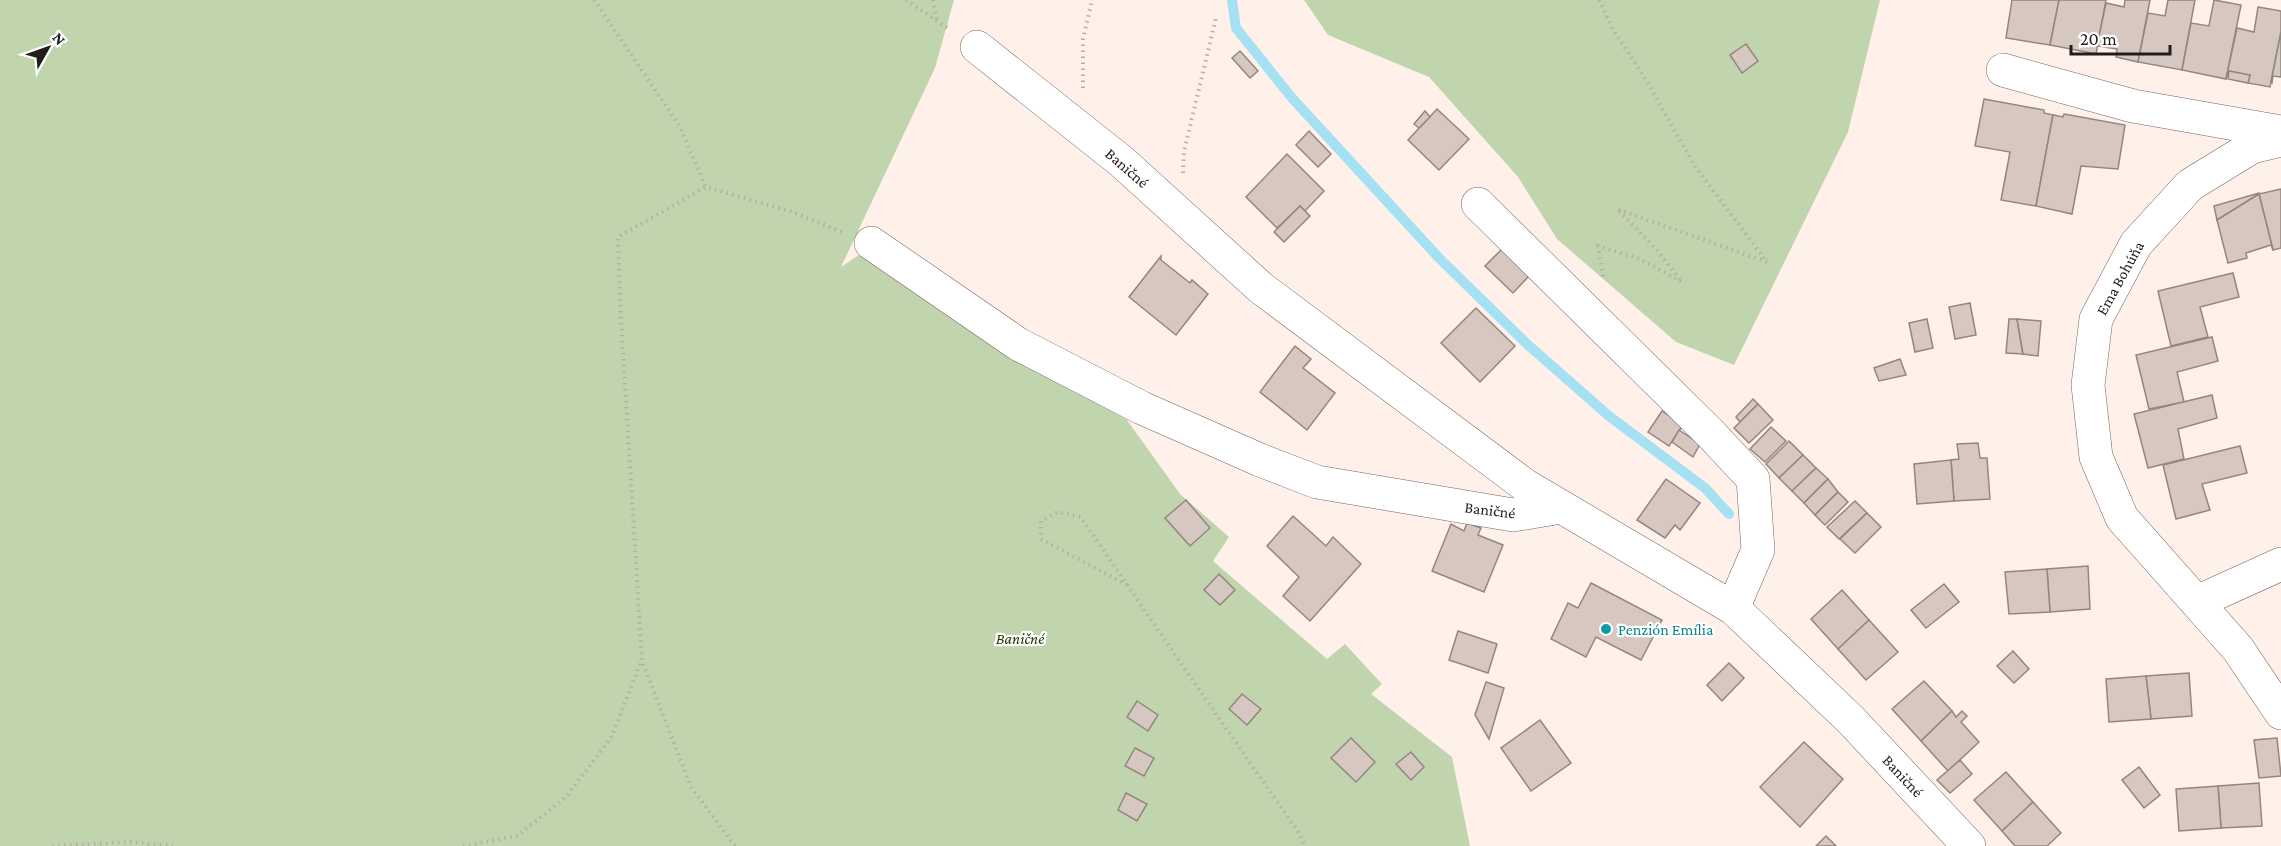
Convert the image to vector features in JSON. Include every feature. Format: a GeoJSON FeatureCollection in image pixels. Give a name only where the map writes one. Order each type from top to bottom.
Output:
{"type":"FeatureCollection","features":[{"type":"Feature","properties":{"kind":"street","name":"Baničné"},"geometry":{"type":"LineString","coordinates":[[977,47],[1121,161],[1261,288],[1526,486],[1733,608],[1850,719],[1969,846]]}},
{"type":"Feature","properties":{"kind":"street"},"geometry":{"type":"LineString","coordinates":[[2003,70],[2133,106],[2281,132]]}},
{"type":"Feature","properties":{"kind":"street","name":"Ema Bohúňa"},"geometry":{"type":"LineString","coordinates":[[2281,140],[2252,147],[2190,185],[2136,244],[2096,319],[2088,386],[2096,457],[2122,518],[2238,649],[2281,713]]}},
{"type":"Feature","properties":{"kind":"street"},"geometry":{"type":"LineString","coordinates":[[1478,204],[1710,432],[1753,479],[1758,550],[1733,608]]}},
{"type":"Feature","properties":{"kind":"street","name":"Baničné"},"geometry":{"type":"LineString","coordinates":[[871,243],[1018,344],[1142,408],[1260,460],[1317,482],[1513,516],[1561,507]]}},
{"type":"Feature","properties":{"kind":"street"},"geometry":{"type":"LineString","coordinates":[[2197,602],[2281,564]]}},
{"type":"Feature","properties":{"kind":"path"},"geometry":{"type":"LineString","coordinates":[[594,0],[679,125],[706,187]]}},
{"type":"Feature","properties":{"kind":"path"},"geometry":{"type":"LineString","coordinates":[[906,0],[977,47]]}},
{"type":"Feature","properties":{"kind":"path"},"geometry":{"type":"LineString","coordinates":[[933,0],[937,20]]}},
{"type":"Feature","properties":{"kind":"path"},"geometry":{"type":"LineString","coordinates":[[1083,131],[1083,39],[1092,0]]}},
{"type":"Feature","properties":{"kind":"path"},"geometry":{"type":"LineString","coordinates":[[1599,0],[1614,31],[1648,83],[1694,165],[1767,261],[1617,209],[1655,248],[1682,282],[1640,258],[1598,246],[1608,290]]}},
{"type":"Feature","properties":{"kind":"path"},"geometry":{"type":"LineString","coordinates":[[1181,216],[1184,151],[1216,18]]}},
{"type":"Feature","properties":{"kind":"path"},"geometry":{"type":"LineString","coordinates":[[735,846],[691,788],[642,661],[618,237],[706,187],[790,211],[871,243]]}},
{"type":"Feature","properties":{"kind":"path"},"geometry":{"type":"LineString","coordinates":[[1127,585],[1041,539],[1041,521],[1058,512],[1081,517],[1297,830],[1305,846]]}},
{"type":"Feature","properties":{"kind":"path"},"geometry":{"type":"LineString","coordinates":[[463,846],[517,836],[565,798],[611,738],[642,661]]}},
{"type":"Feature","properties":{"kind":"path"},"geometry":{"type":"LineString","coordinates":[[52,846],[130,842],[173,846]]}},
{"type":"Feature","properties":{"kind":"green space"},"geometry":{"type":"Polygon","coordinates":[[[0,0],[954,0],[935,68],[841,267],[859,255],[950,317],[1127,420],[1180,494],[1229,537],[1213,561],[1327,659],[1345,644],[1382,684],[1371,694],[1452,757],[1470,846],[0,846],[0,0]]]}},
{"type":"Feature","properties":{"kind":"green space"},"geometry":{"type":"Polygon","coordinates":[[[1304,0],[1880,0],[1848,132],[1734,365],[1676,342],[1557,239],[1518,177],[1429,77],[1328,35],[1304,0]]]}},
{"type":"Feature","properties":{"kind":"building"},"geometry":{"type":"Polygon","coordinates":[[[2012,0],[2059,0],[2050,45],[2006,38],[2012,0]]]}},
{"type":"Feature","properties":{"kind":"building"},"geometry":{"type":"Polygon","coordinates":[[[2059,0],[2106,0],[2096,54],[2050,45],[2059,0]]]}},
{"type":"Feature","properties":{"kind":"building"},"geometry":{"type":"Polygon","coordinates":[[[2125,0],[2150,0],[2138,62],[2116,57],[2117,49],[2097,46],[2106,3],[2124,7],[2125,0]]]}},
{"type":"Feature","properties":{"kind":"building"},"geometry":{"type":"Polygon","coordinates":[[[2168,0],[2195,0],[2182,70],[2138,62],[2148,13],[2165,16],[2168,0]]]}},
{"type":"Feature","properties":{"kind":"building"},"geometry":{"type":"Polygon","coordinates":[[[2214,0],[2241,5],[2226,79],[2182,70],[2191,23],[2209,26],[2214,0]]]}},
{"type":"Feature","properties":{"kind":"building"},"geometry":{"type":"Polygon","coordinates":[[[2258,7],[2281,11],[2281,32],[2270,87],[2248,83],[2250,75],[2229,71],[2226,79],[2237,28],[2254,32],[2258,7]]]}},
{"type":"Feature","properties":{"kind":"building"},"geometry":{"type":"Polygon","coordinates":[[[2281,32],[2281,77],[2273,76],[2272,83],[2271,82],[2281,32]]]}},
{"type":"Feature","properties":{"kind":"building"},"geometry":{"type":"Polygon","coordinates":[[[1746,44],[1758,61],[1742,73],[1730,55],[1746,44]]]}},
{"type":"Feature","properties":{"kind":"building"},"geometry":{"type":"Polygon","coordinates":[[[1240,51],[1258,71],[1250,78],[1232,58],[1240,51]]]}},
{"type":"Feature","properties":{"kind":"building"},"geometry":{"type":"Polygon","coordinates":[[[2229,71],[2250,75],[2248,83],[2228,79],[2229,71]]]}},
{"type":"Feature","properties":{"kind":"building"},"geometry":{"type":"Polygon","coordinates":[[[1984,99],[2044,110],[2044,113],[2053,115],[2036,206],[2001,200],[2010,152],[1975,146],[1984,99]]]}},
{"type":"Feature","properties":{"kind":"building"},"geometry":{"type":"Polygon","coordinates":[[[1437,109],[1469,139],[1439,170],[1408,140],[1437,109]]]}},
{"type":"Feature","properties":{"kind":"building"},"geometry":{"type":"Polygon","coordinates":[[[1425,111],[1430,117],[1419,128],[1414,124],[1425,111]]]}},
{"type":"Feature","properties":{"kind":"building"},"geometry":{"type":"Polygon","coordinates":[[[2064,114],[2125,125],[2118,169],[2081,166],[2072,214],[2036,206],[2053,115],[2063,117],[2064,114]]]}},
{"type":"Feature","properties":{"kind":"building"},"geometry":{"type":"Polygon","coordinates":[[[1309,131],[1331,154],[1318,167],[1296,145],[1309,131]]]}},
{"type":"Feature","properties":{"kind":"building"},"geometry":{"type":"Polygon","coordinates":[[[1287,154],[1324,191],[1305,211],[1300,206],[1277,228],[1246,197],[1287,154]]]}},
{"type":"Feature","properties":{"kind":"building"},"geometry":{"type":"Polygon","coordinates":[[[2281,189],[2281,248],[2273,250],[2259,194],[2281,189]]]}},
{"type":"Feature","properties":{"kind":"building"},"geometry":{"type":"Polygon","coordinates":[[[2259,194],[2217,220],[2214,206],[2259,194]]]}},
{"type":"Feature","properties":{"kind":"building"},"geometry":{"type":"Polygon","coordinates":[[[2259,194],[2273,250],[2271,245],[2246,253],[2247,258],[2228,263],[2217,220],[2259,194]]]}},
{"type":"Feature","properties":{"kind":"building"},"geometry":{"type":"Polygon","coordinates":[[[1300,206],[1310,216],[1284,242],[1274,232],[1300,206]]]}},
{"type":"Feature","properties":{"kind":"building"},"geometry":{"type":"Polygon","coordinates":[[[1502,249],[1529,276],[1513,293],[1485,266],[1502,249]]]}},
{"type":"Feature","properties":{"kind":"building"},"geometry":{"type":"Polygon","coordinates":[[[1161,256],[1161,260],[1190,283],[1192,280],[1208,294],[1176,335],[1129,297],[1161,256]]]}},
{"type":"Feature","properties":{"kind":"building"},"geometry":{"type":"Polygon","coordinates":[[[2233,273],[2239,297],[2200,307],[2208,337],[2171,346],[2158,291],[2233,273]]]}},
{"type":"Feature","properties":{"kind":"building"},"geometry":{"type":"Polygon","coordinates":[[[1970,303],[1976,335],[1955,339],[1949,307],[1970,303]]]}},
{"type":"Feature","properties":{"kind":"building"},"geometry":{"type":"Polygon","coordinates":[[[1476,308],[1515,346],[1480,382],[1441,343],[1476,308]]]}},
{"type":"Feature","properties":{"kind":"building"},"geometry":{"type":"Polygon","coordinates":[[[1927,319],[1933,348],[1915,352],[1909,323],[1927,319]]]}},
{"type":"Feature","properties":{"kind":"building"},"geometry":{"type":"Polygon","coordinates":[[[2009,319],[2017,319],[2023,354],[2006,353],[2009,319]]]}},
{"type":"Feature","properties":{"kind":"building"},"geometry":{"type":"Polygon","coordinates":[[[2017,319],[2041,321],[2038,356],[2023,354],[2017,319]]]}},
{"type":"Feature","properties":{"kind":"building"},"geometry":{"type":"Polygon","coordinates":[[[2212,337],[2218,361],[2177,372],[2184,402],[2149,409],[2136,355],[2212,337]]]}},
{"type":"Feature","properties":{"kind":"building"},"geometry":{"type":"Polygon","coordinates":[[[1295,346],[1311,359],[1303,368],[1335,393],[1307,430],[1260,392],[1295,346]]]}},
{"type":"Feature","properties":{"kind":"building"},"geometry":{"type":"Polygon","coordinates":[[[1900,359],[1906,375],[1879,381],[1874,368],[1900,359]]]}},
{"type":"Feature","properties":{"kind":"building"},"geometry":{"type":"Polygon","coordinates":[[[2212,395],[2217,418],[2178,429],[2184,459],[2148,468],[2134,414],[2212,395]]]}},
{"type":"Feature","properties":{"kind":"building"},"geometry":{"type":"Polygon","coordinates":[[[1753,399],[1758,404],[1740,422],[1736,417],[1753,399]]]}},
{"type":"Feature","properties":{"kind":"building"},"geometry":{"type":"Polygon","coordinates":[[[1758,404],[1773,420],[1749,443],[1734,428],[1758,404]]]}},
{"type":"Feature","properties":{"kind":"building"},"geometry":{"type":"Polygon","coordinates":[[[1662,411],[1683,425],[1669,446],[1648,432],[1662,411]]]}},
{"type":"Feature","properties":{"kind":"building"},"geometry":{"type":"Polygon","coordinates":[[[1771,427],[1786,441],[1765,462],[1750,449],[1771,427]]]}},
{"type":"Feature","properties":{"kind":"building"},"geometry":{"type":"Polygon","coordinates":[[[1679,430],[1700,444],[1693,457],[1672,442],[1679,430]]]}},
{"type":"Feature","properties":{"kind":"building"},"geometry":{"type":"Polygon","coordinates":[[[1789,441],[1803,455],[1779,478],[1766,464],[1789,441]]]}},
{"type":"Feature","properties":{"kind":"building"},"geometry":{"type":"Polygon","coordinates":[[[1978,443],[1980,458],[1987,458],[1990,499],[1954,501],[1951,460],[1959,459],[1957,444],[1978,443]]]}},
{"type":"Feature","properties":{"kind":"building"},"geometry":{"type":"Polygon","coordinates":[[[2240,446],[2247,473],[2202,484],[2210,510],[2176,519],[2163,465],[2240,446]]]}},
{"type":"Feature","properties":{"kind":"building"},"geometry":{"type":"Polygon","coordinates":[[[1803,455],[1816,468],[1792,491],[1779,478],[1803,455]]]}},
{"type":"Feature","properties":{"kind":"building"},"geometry":{"type":"Polygon","coordinates":[[[1951,460],[1954,501],[1917,504],[1914,464],[1951,460]]]}},
{"type":"Feature","properties":{"kind":"building"},"geometry":{"type":"Polygon","coordinates":[[[1816,468],[1828,479],[1804,503],[1792,491],[1816,468]]]}},
{"type":"Feature","properties":{"kind":"building"},"geometry":{"type":"Polygon","coordinates":[[[1666,479],[1700,503],[1680,530],[1675,525],[1665,538],[1637,520],[1666,479]]]}},
{"type":"Feature","properties":{"kind":"building"},"geometry":{"type":"Polygon","coordinates":[[[1828,479],[1838,492],[1815,515],[1804,503],[1828,479]]]}},
{"type":"Feature","properties":{"kind":"building"},"geometry":{"type":"Polygon","coordinates":[[[1838,492],[1848,502],[1825,525],[1815,515],[1838,492]]]}},
{"type":"Feature","properties":{"kind":"building"},"geometry":{"type":"Polygon","coordinates":[[[1186,500],[1210,528],[1190,546],[1165,518],[1186,500]]]}},
{"type":"Feature","properties":{"kind":"building"},"geometry":{"type":"Polygon","coordinates":[[[1855,501],[1867,513],[1839,539],[1827,527],[1855,501]]]}},
{"type":"Feature","properties":{"kind":"building"},"geometry":{"type":"Polygon","coordinates":[[[1867,513],[1881,527],[1855,553],[1840,539],[1867,513]]]}},
{"type":"Feature","properties":{"kind":"building"},"geometry":{"type":"Polygon","coordinates":[[[1293,516],[1326,546],[1333,537],[1361,564],[1310,621],[1283,596],[1299,577],[1267,546],[1293,516]]]}},
{"type":"Feature","properties":{"kind":"building"},"geometry":{"type":"Polygon","coordinates":[[[1467,523],[1481,528],[1478,535],[1503,545],[1484,592],[1432,571],[1451,524],[1464,531],[1467,523]]]}},
{"type":"Feature","properties":{"kind":"building"},"geometry":{"type":"Polygon","coordinates":[[[2088,566],[2090,609],[2050,612],[2047,569],[2088,566]]]}},
{"type":"Feature","properties":{"kind":"building"},"geometry":{"type":"Polygon","coordinates":[[[2047,569],[2050,612],[2009,614],[2005,572],[2047,569]]]}},
{"type":"Feature","properties":{"kind":"building"},"geometry":{"type":"Polygon","coordinates":[[[1219,574],[1235,590],[1220,605],[1204,590],[1219,574]]]}},
{"type":"Feature","properties":{"kind":"building","name":"Penzión Emília"},"geometry":{"type":"Polygon","coordinates":[[[1591,583],[1662,620],[1641,660],[1596,637],[1586,657],[1551,639],[1568,603],[1578,608],[1591,583]]]}},
{"type":"Feature","properties":{"kind":"building"},"geometry":{"type":"Polygon","coordinates":[[[1944,584],[1959,602],[1926,628],[1911,610],[1944,584]]]}},
{"type":"Feature","properties":{"kind":"building"},"geometry":{"type":"Polygon","coordinates":[[[1842,590],[1869,620],[1838,649],[1811,619],[1842,590]]]}},
{"type":"Feature","properties":{"kind":"building"},"geometry":{"type":"Polygon","coordinates":[[[1869,620],[1898,652],[1866,680],[1838,649],[1869,620]]]}},
{"type":"Feature","properties":{"kind":"building"},"geometry":{"type":"Polygon","coordinates":[[[1458,631],[1497,644],[1488,673],[1449,660],[1458,631]]]}},
{"type":"Feature","properties":{"kind":"building"},"geometry":{"type":"Polygon","coordinates":[[[2013,651],[2029,669],[2014,683],[1997,666],[2013,651]]]}},
{"type":"Feature","properties":{"kind":"building"},"geometry":{"type":"Polygon","coordinates":[[[1729,663],[1744,678],[1722,701],[1707,685],[1729,663]]]}},
{"type":"Feature","properties":{"kind":"building"},"geometry":{"type":"Polygon","coordinates":[[[2189,673],[2192,716],[2151,719],[2146,676],[2189,673]]]}},
{"type":"Feature","properties":{"kind":"building"},"geometry":{"type":"Polygon","coordinates":[[[2146,676],[2151,719],[2109,722],[2106,679],[2146,676]]]}},
{"type":"Feature","properties":{"kind":"building"},"geometry":{"type":"Polygon","coordinates":[[[1924,681],[1952,711],[1921,741],[1892,709],[1924,681]]]}},
{"type":"Feature","properties":{"kind":"building"},"geometry":{"type":"Polygon","coordinates":[[[1486,682],[1504,688],[1489,739],[1475,715],[1486,682]]]}},
{"type":"Feature","properties":{"kind":"building"},"geometry":{"type":"Polygon","coordinates":[[[1242,694],[1261,709],[1247,725],[1229,709],[1242,694]]]}},
{"type":"Feature","properties":{"kind":"building"},"geometry":{"type":"Polygon","coordinates":[[[1137,701],[1158,715],[1148,731],[1127,717],[1137,701]]]}},
{"type":"Feature","properties":{"kind":"building"},"geometry":{"type":"Polygon","coordinates":[[[1952,711],[1956,717],[1962,711],[1967,716],[1961,722],[1979,742],[1948,771],[1921,741],[1952,711]]]}},
{"type":"Feature","properties":{"kind":"building"},"geometry":{"type":"Polygon","coordinates":[[[1540,720],[1571,763],[1531,791],[1501,748],[1540,720]]]}},
{"type":"Feature","properties":{"kind":"building"},"geometry":{"type":"Polygon","coordinates":[[[1351,738],[1375,762],[1356,782],[1331,758],[1351,738]]]}},
{"type":"Feature","properties":{"kind":"building"},"geometry":{"type":"Polygon","coordinates":[[[2277,738],[2281,776],[2259,778],[2254,740],[2277,738]]]}},
{"type":"Feature","properties":{"kind":"building"},"geometry":{"type":"Polygon","coordinates":[[[1804,742],[1843,779],[1800,827],[1760,787],[1804,742]]]}},
{"type":"Feature","properties":{"kind":"building"},"geometry":{"type":"Polygon","coordinates":[[[1135,748],[1154,758],[1144,776],[1125,766],[1135,748]]]}},
{"type":"Feature","properties":{"kind":"building"},"geometry":{"type":"Polygon","coordinates":[[[1411,752],[1424,767],[1411,780],[1396,764],[1411,752]]]}},
{"type":"Feature","properties":{"kind":"building"},"geometry":{"type":"Polygon","coordinates":[[[1960,760],[1972,774],[1950,793],[1937,780],[1960,760]]]}},
{"type":"Feature","properties":{"kind":"building"},"geometry":{"type":"Polygon","coordinates":[[[2139,767],[2160,795],[2144,808],[2122,780],[2139,767]]]}},
{"type":"Feature","properties":{"kind":"building"},"geometry":{"type":"Polygon","coordinates":[[[2006,772],[2033,802],[2002,831],[1974,800],[2006,772]]]}},
{"type":"Feature","properties":{"kind":"building"},"geometry":{"type":"Polygon","coordinates":[[[2259,783],[2262,826],[2221,828],[2218,786],[2259,783]]]}},
{"type":"Feature","properties":{"kind":"building"},"geometry":{"type":"Polygon","coordinates":[[[2218,786],[2221,828],[2179,831],[2176,789],[2218,786]]]}},
{"type":"Feature","properties":{"kind":"building"},"geometry":{"type":"Polygon","coordinates":[[[1126,793],[1147,804],[1137,821],[1118,810],[1126,793]]]}},
{"type":"Feature","properties":{"kind":"building"},"geometry":{"type":"Polygon","coordinates":[[[2033,802],[2061,833],[2047,846],[2015,846],[2002,831],[2033,802]]]}},
{"type":"Feature","properties":{"kind":"building"},"geometry":{"type":"Polygon","coordinates":[[[1826,836],[1836,846],[1816,846],[1826,836]]]}},
{"type":"Feature","properties":{"kind":"waterway"},"geometry":{"type":"LineString","coordinates":[[1232,0],[1236,28],[1292,98],[1439,258],[1527,344],[1609,416],[1705,488],[1729,514]]}},
{"type":"Feature","properties":{"kind":"place","name":"Penzión Emília"},"geometry":{"type":"Point","coordinates":[1606,629]}}]}
